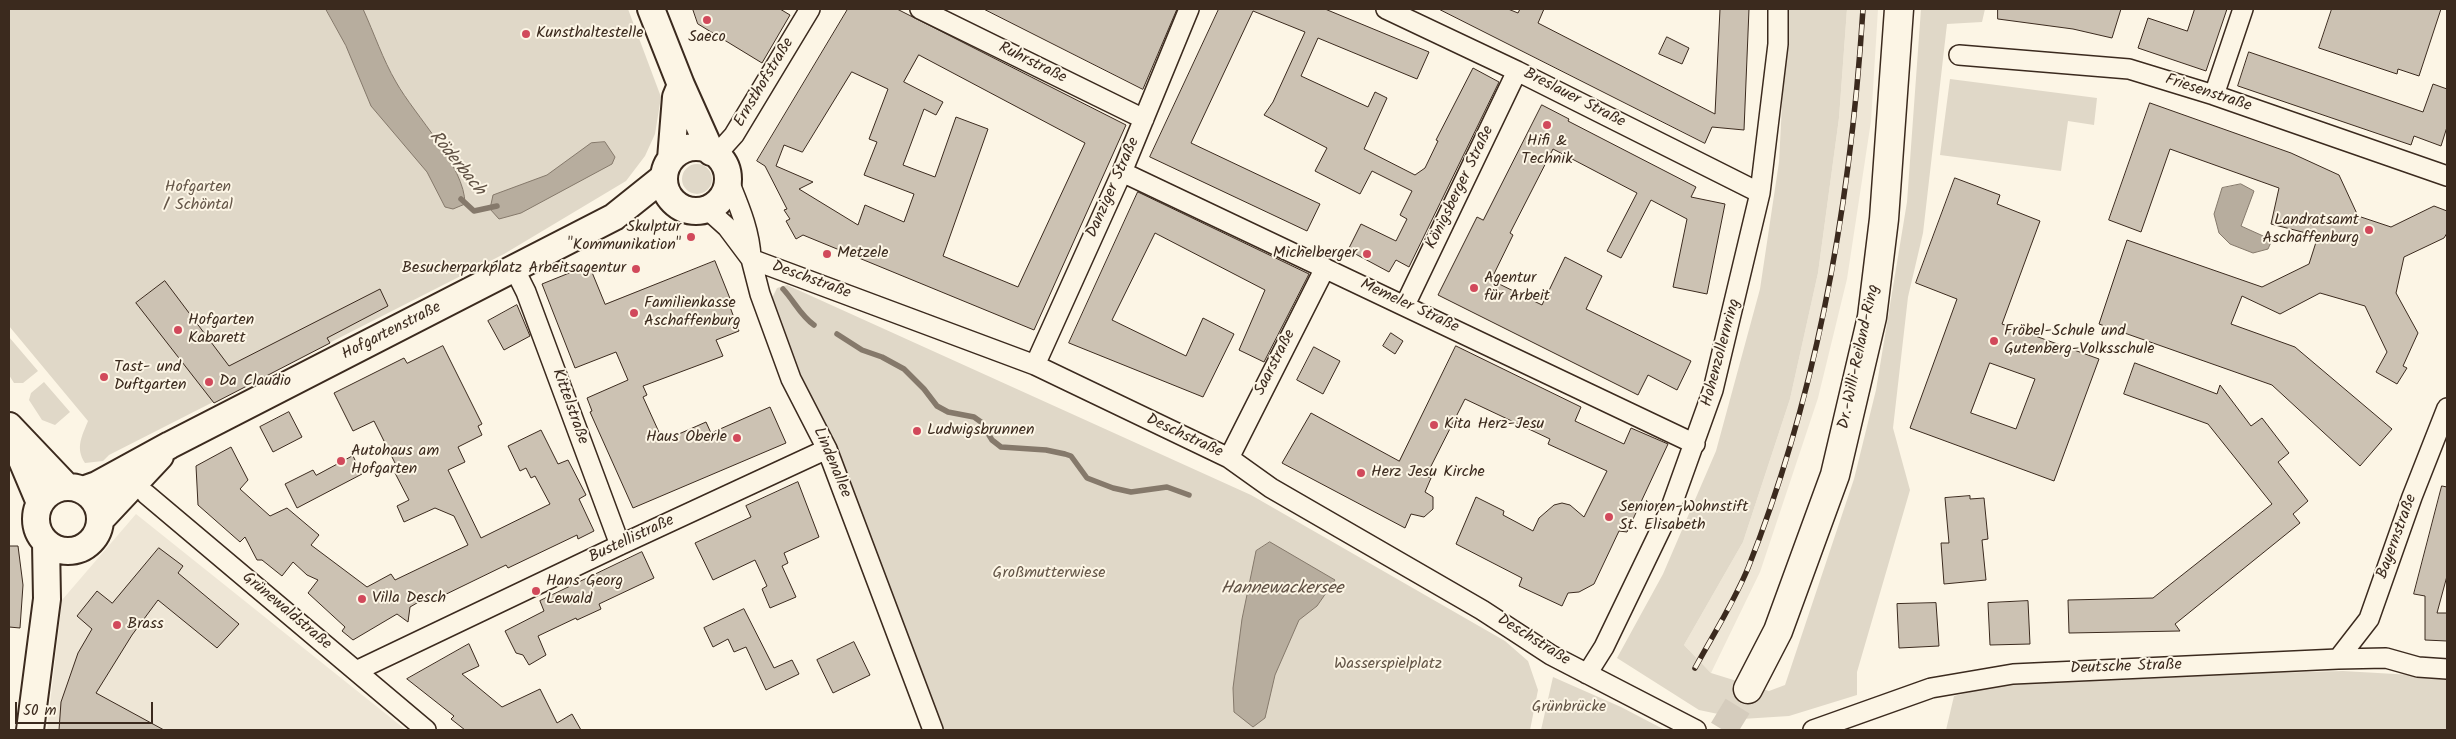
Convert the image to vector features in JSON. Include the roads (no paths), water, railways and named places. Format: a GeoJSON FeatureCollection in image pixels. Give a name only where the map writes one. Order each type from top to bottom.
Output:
{"type":"FeatureCollection","features":[{"type":"Feature","properties":{"kind":"highway","name":"Dr.-Willi-Reiland-Ring"},"geometry":{"type":"LineString","coordinates":[[1748,688],[1778,631],[1835,475],[1872,317],[1884,220],[1899,9]]}},
{"type":"Feature","properties":{"kind":"main road"},"geometry":{"type":"LineString","coordinates":[[651,9],[681,84],[714,154],[726,170],[727,188],[722,197],[707,209],[688,210],[679,207],[667,194],[667,168],[676,97],[681,84]]}},
{"type":"Feature","properties":{"kind":"main road"},"geometry":{"type":"LineString","coordinates":[[667,168],[687,149],[704,148],[714,154]]}},
{"type":"Feature","properties":{"kind":"main road","name":"Hofgartenstraße"},"geometry":{"type":"LineString","coordinates":[[75,489],[97,485],[170,445],[515,270],[614,217],[667,168]]}},
{"type":"Feature","properties":{"kind":"main road","name":"Hofgartenstraße"},"geometry":{"type":"LineString","coordinates":[[614,217],[666,205],[679,207]]}},
{"type":"Feature","properties":{"kind":"main road"},"geometry":{"type":"LineString","coordinates":[[9,426],[75,489],[96,503],[100,520],[94,538],[88,545],[77,550],[61,551],[46,543]]}},
{"type":"Feature","properties":{"kind":"main road"},"geometry":{"type":"LineString","coordinates":[[9,432],[22,456],[40,503]]}},
{"type":"Feature","properties":{"kind":"main road","name":"Hofgartenstraße"},"geometry":{"type":"LineString","coordinates":[[100,520],[124,497],[170,445]]}},
{"type":"Feature","properties":{"kind":"main road"},"geometry":{"type":"LineString","coordinates":[[30,730],[47,599],[46,543],[37,528],[36,511],[47,494],[56,489],[75,489]]}},
{"type":"Feature","properties":{"kind":"main road"},"geometry":{"type":"LineString","coordinates":[[47,599],[77,550]]}},
{"type":"Feature","properties":{"kind":"street","name":"Ernsthofstraße"},"geometry":{"type":"LineString","coordinates":[[714,154],[734,135],[810,9]]}},
{"type":"Feature","properties":{"kind":"street","name":"Ruhrstraße"},"geometry":{"type":"LineString","coordinates":[[920,9],[1144,119]]}},
{"type":"Feature","properties":{"kind":"street","name":"Danziger Straße"},"geometry":{"type":"LineString","coordinates":[[1034,366],[1122,172],[1189,9]]}},
{"type":"Feature","properties":{"kind":"street","name":"Breslauer Straße"},"geometry":{"type":"LineString","coordinates":[[1389,9],[1760,192]]}},
{"type":"Feature","properties":{"kind":"street","name":"Hohenzollernring"},"geometry":{"type":"LineString","coordinates":[[1587,674],[1604,647],[1670,510],[1713,390],[1760,192],[1778,44],[1778,9]]}},
{"type":"Feature","properties":{"kind":"street"},"geometry":{"type":"LineString","coordinates":[[2214,96],[2242,9]]}},
{"type":"Feature","properties":{"kind":"street","name":"Friesenstraße"},"geometry":{"type":"LineString","coordinates":[[1959,55],[2129,69],[2214,96],[2447,176]]}},
{"type":"Feature","properties":{"kind":"street","name":"Königsberger Straße"},"geometry":{"type":"LineString","coordinates":[[1405,305],[1517,71]]}},
{"type":"Feature","properties":{"kind":"street","name":"Memeler Straße"},"geometry":{"type":"LineString","coordinates":[[1122,172],[1695,444]]}},
{"type":"Feature","properties":{"kind":"street"},"geometry":{"type":"LineString","coordinates":[[728,179],[745,221],[751,243],[751,259]]}},
{"type":"Feature","properties":{"kind":"street","name":"Lindenallee"},"geometry":{"type":"LineString","coordinates":[[707,209],[726,227],[751,259],[760,294],[791,379],[827,449],[933,730]]}},
{"type":"Feature","properties":{"kind":"street","name":"Deschstraße"},"geometry":{"type":"LineString","coordinates":[[751,259],[1034,366],[1229,458],[1271,488],[1482,610],[1551,655],[1587,674]]}},
{"type":"Feature","properties":{"kind":"street","name":"Saarstraße"},"geometry":{"type":"LineString","coordinates":[[1229,458],[1325,268]]}},
{"type":"Feature","properties":{"kind":"street","name":"Kittelstraße"},"geometry":{"type":"LineString","coordinates":[[515,270],[526,292],[620,545]]}},
{"type":"Feature","properties":{"kind":"street","name":"Bayernstraße"},"geometry":{"type":"LineString","coordinates":[[2338,659],[2369,619],[2418,481],[2447,408]]}},
{"type":"Feature","properties":{"kind":"street","name":"Bustellistraße"},"geometry":{"type":"LineString","coordinates":[[356,671],[827,449]]}},
{"type":"Feature","properties":{"kind":"street","name":"Grünewaldstraße"},"geometry":{"type":"LineString","coordinates":[[146,494],[426,730]]}},
{"type":"Feature","properties":{"kind":"street","name":"Deutsche Straße"},"geometry":{"type":"LineString","coordinates":[[1813,730],[1931,688],[2013,674],[2386,658],[2418,667],[2447,669]]}},
{"type":"Feature","properties":{"kind":"street"},"geometry":{"type":"LineString","coordinates":[[1587,674],[1696,730]]}},
{"type":"Feature","properties":{"kind":"water"},"geometry":{"type":"Polygon","coordinates":[[[326,9],[363,9],[391,74],[438,142],[457,174],[463,189],[465,204],[453,209],[445,207],[427,172],[371,106],[346,46],[326,9]]]}},
{"type":"Feature","properties":{"kind":"water"},"geometry":{"type":"Polygon","coordinates":[[[605,142],[615,157],[612,164],[521,213],[499,219],[490,209],[493,195],[547,175],[591,143],[605,142]]]}},
{"type":"Feature","properties":{"kind":"water"},"geometry":{"type":"Polygon","coordinates":[[[2241,184],[2254,191],[2241,226],[2272,240],[2268,249],[2253,253],[2230,244],[2219,233],[2214,214],[2222,188],[2241,184]]]}},
{"type":"Feature","properties":{"kind":"water","name":"Hannewackersee"},"geometry":{"type":"Polygon","coordinates":[[[1270,542],[1335,580],[1317,606],[1299,620],[1275,675],[1265,718],[1253,727],[1234,712],[1233,688],[1242,619],[1256,551],[1270,542]]]}},
{"type":"Feature","properties":{"kind":"waterway","name":"Röderbach"},"geometry":{"type":"LineString","coordinates":[[461,199],[474,211],[497,206]]}},
{"type":"Feature","properties":{"kind":"waterway"},"geometry":{"type":"LineString","coordinates":[[783,289],[805,317],[814,325]]}},
{"type":"Feature","properties":{"kind":"waterway","name":"Röderbach"},"geometry":{"type":"LineString","coordinates":[[837,334],[862,350],[882,357],[904,369],[924,389],[937,406],[948,412],[974,417],[981,422],[992,440],[1001,447],[1046,450],[1071,456],[1087,478],[1113,488],[1131,492],[1167,487],[1189,495]]}},
{"type":"Feature","properties":{"kind":"tunnel"},"geometry":{"type":"LineString","coordinates":[[1723,730],[1748,689]]}},
{"type":"Feature","properties":{"kind":"railway"},"geometry":{"type":"LineString","coordinates":[[1695,668],[1730,606],[1748,568],[1773,501],[1812,363],[1828,293],[1840,222],[1858,80],[1863,9]]}},
{"type":"Feature","properties":{"kind":"place","name":"Saeco"},"geometry":{"type":"Point","coordinates":[707,20]}},
{"type":"Feature","properties":{"kind":"place","name":"Kunsthaltestelle"},"geometry":{"type":"Point","coordinates":[526,34]}},
{"type":"Feature","properties":{"kind":"place","name":"Hifi & Technik"},"geometry":{"type":"Point","coordinates":[1547,125]}},
{"type":"Feature","properties":{"kind":"place","name":"Landratsamt Aschaffenburg"},"geometry":{"type":"Point","coordinates":[2369,230]}},
{"type":"Feature","properties":{"kind":"place","name":"Skulptur \"Kommunikation\""},"geometry":{"type":"Point","coordinates":[691,237]}},
{"type":"Feature","properties":{"kind":"place","name":"Metzele"},"geometry":{"type":"Point","coordinates":[827,254]}},
{"type":"Feature","properties":{"kind":"place","name":"Michelberger"},"geometry":{"type":"Point","coordinates":[1367,254]}},
{"type":"Feature","properties":{"kind":"place","name":"Besucherparkplatz Arbeitsagentur"},"geometry":{"type":"Point","coordinates":[636,269]}},
{"type":"Feature","properties":{"kind":"place","name":"Agentur für Arbeit"},"geometry":{"type":"Point","coordinates":[1474,288]}},
{"type":"Feature","properties":{"kind":"place","name":"Familienkasse Aschaffenburg"},"geometry":{"type":"Point","coordinates":[634,313]}},
{"type":"Feature","properties":{"kind":"place","name":"Hofgarten Kabarett"},"geometry":{"type":"Point","coordinates":[178,330]}},
{"type":"Feature","properties":{"kind":"place","name":"Fröbel-Schule und Gutenberg-Volksschule"},"geometry":{"type":"Point","coordinates":[1994,341]}},
{"type":"Feature","properties":{"kind":"place","name":"Tast- und Duftgarten"},"geometry":{"type":"Point","coordinates":[104,377]}},
{"type":"Feature","properties":{"kind":"place","name":"Da Claudio"},"geometry":{"type":"Point","coordinates":[209,382]}},
{"type":"Feature","properties":{"kind":"place","name":"Kita Herz-Jesu"},"geometry":{"type":"Point","coordinates":[1434,425]}},
{"type":"Feature","properties":{"kind":"place","name":"Ludwigsbrunnen"},"geometry":{"type":"Point","coordinates":[917,431]}},
{"type":"Feature","properties":{"kind":"place","name":"Haus Oberle"},"geometry":{"type":"Point","coordinates":[737,438]}},
{"type":"Feature","properties":{"kind":"place","name":"Autohaus am Hofgarten"},"geometry":{"type":"Point","coordinates":[341,461]}},
{"type":"Feature","properties":{"kind":"place","name":"Herz Jesu Kirche"},"geometry":{"type":"Point","coordinates":[1361,473]}},
{"type":"Feature","properties":{"kind":"place","name":"Senioren-Wohnstift St. Elisabeth"},"geometry":{"type":"Point","coordinates":[1609,517]}},
{"type":"Feature","properties":{"kind":"place","name":"Hans Georg Lewald"},"geometry":{"type":"Point","coordinates":[536,591]}},
{"type":"Feature","properties":{"kind":"place","name":"Villa Desch"},"geometry":{"type":"Point","coordinates":[362,599]}},
{"type":"Feature","properties":{"kind":"place","name":"Brass"},"geometry":{"type":"Point","coordinates":[117,625]}},
{"type":"Feature","properties":{"kind":"park label","name":"Hofgarten / Schöntal"},"geometry":{"type":"Point","coordinates":[198,197]}},
{"type":"Feature","properties":{"kind":"park label","name":"Großmutterwiese"},"geometry":{"type":"Point","coordinates":[1049,574]}},
{"type":"Feature","properties":{"kind":"park label","name":"Wasserspielplatz"},"geometry":{"type":"Point","coordinates":[1388,665]}},
{"type":"Feature","properties":{"kind":"park label","name":"Grünbrücke"},"geometry":{"type":"Point","coordinates":[1569,708]}}]}
